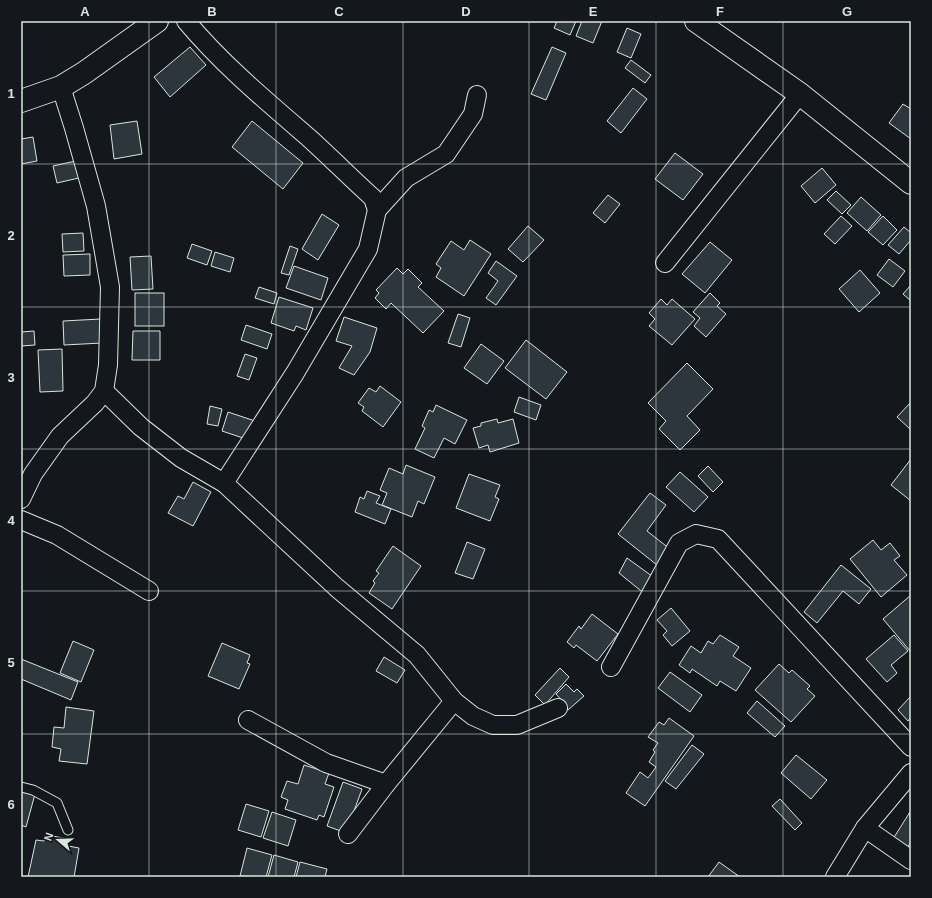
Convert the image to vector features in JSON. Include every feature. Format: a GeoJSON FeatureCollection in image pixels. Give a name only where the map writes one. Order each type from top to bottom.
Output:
{"type":"FeatureCollection","features":[{"type":"Feature","properties":{"kind":"street"},"geometry":{"type":"LineString","coordinates":[[21,101],[61,87],[84,73],[156,21]]}},
{"type":"Feature","properties":{"kind":"street"},"geometry":{"type":"LineString","coordinates":[[186,21],[206,44],[250,88],[309,138],[373,198],[377,210]]}},
{"type":"Feature","properties":{"kind":"street"},"geometry":{"type":"LineString","coordinates":[[696,21],[800,94],[911,183]]}},
{"type":"Feature","properties":{"kind":"street"},"geometry":{"type":"LineString","coordinates":[[21,499],[33,474],[60,436],[95,403],[104,391],[108,365],[110,288],[96,206],[61,87]]}},
{"type":"Feature","properties":{"kind":"street"},"geometry":{"type":"LineString","coordinates":[[665,263],[800,94]]}},
{"type":"Feature","properties":{"kind":"street"},"geometry":{"type":"LineString","coordinates":[[224,483],[295,373],[368,249],[377,210],[406,178],[446,154],[472,114],[477,95]]}},
{"type":"Feature","properties":{"kind":"street"},"geometry":{"type":"LineString","coordinates":[[104,391],[141,427],[181,458],[224,483],[337,588],[417,656],[454,701],[473,716],[493,725],[517,725],[558,708]]}},
{"type":"Feature","properties":{"kind":"street"},"geometry":{"type":"LineString","coordinates":[[21,520],[57,535],[149,591]]}},
{"type":"Feature","properties":{"kind":"street"},"geometry":{"type":"LineString","coordinates":[[610,667],[679,543],[696,534],[718,539],[911,747]]}},
{"type":"Feature","properties":{"kind":"street"},"geometry":{"type":"LineString","coordinates":[[348,834],[386,784],[454,701]]}},
{"type":"Feature","properties":{"kind":"street"},"geometry":{"type":"LineString","coordinates":[[248,720],[326,762],[386,784]]}},
{"type":"Feature","properties":{"kind":"street"},"geometry":{"type":"LineString","coordinates":[[835,877],[864,828],[911,773]]}},
{"type":"Feature","properties":{"kind":"street"},"geometry":{"type":"LineString","coordinates":[[864,828],[911,860]]}},
{"type":"Feature","properties":{"kind":"lane"},"geometry":{"type":"LineString","coordinates":[[21,787],[33,790],[57,803],[68,830]]}},
{"type":"Feature","properties":{"kind":"building"},"geometry":{"type":"Polygon","coordinates":[[[557,21],[576,21],[570,35],[554,28],[557,21]]]}},
{"type":"Feature","properties":{"kind":"building"},"geometry":{"type":"Polygon","coordinates":[[[582,21],[602,21],[593,43],[576,36],[582,21]]]}},
{"type":"Feature","properties":{"kind":"building"},"geometry":{"type":"Polygon","coordinates":[[[627,28],[641,34],[631,58],[617,52],[627,28]]]}},
{"type":"Feature","properties":{"kind":"building"},"geometry":{"type":"Polygon","coordinates":[[[190,47],[206,65],[170,97],[154,77],[190,47]]]}},
{"type":"Feature","properties":{"kind":"building"},"geometry":{"type":"Polygon","coordinates":[[[552,47],[566,53],[546,100],[531,94],[552,47]]]}},
{"type":"Feature","properties":{"kind":"building"},"geometry":{"type":"Polygon","coordinates":[[[631,60],[651,75],[645,83],[625,68],[631,60]]]}},
{"type":"Feature","properties":{"kind":"building"},"geometry":{"type":"Polygon","coordinates":[[[633,88],[647,99],[621,133],[607,121],[633,88]]]}},
{"type":"Feature","properties":{"kind":"building"},"geometry":{"type":"Polygon","coordinates":[[[903,104],[911,109],[911,139],[889,123],[903,104]]]}},
{"type":"Feature","properties":{"kind":"building"},"geometry":{"type":"Polygon","coordinates":[[[137,121],[142,154],[114,159],[110,125],[137,121]]]}},
{"type":"Feature","properties":{"kind":"building"},"geometry":{"type":"Polygon","coordinates":[[[252,121],[303,163],[283,189],[232,147],[252,121]]]}},
{"type":"Feature","properties":{"kind":"building"},"geometry":{"type":"Polygon","coordinates":[[[33,137],[37,161],[21,164],[21,139],[33,137]]]}},
{"type":"Feature","properties":{"kind":"building"},"geometry":{"type":"Polygon","coordinates":[[[675,153],[703,174],[683,200],[655,179],[675,153]]]}},
{"type":"Feature","properties":{"kind":"building"},"geometry":{"type":"Polygon","coordinates":[[[80,160],[83,177],[57,183],[53,166],[80,160]]]}},
{"type":"Feature","properties":{"kind":"building"},"geometry":{"type":"Polygon","coordinates":[[[822,168],[836,185],[815,203],[801,186],[822,168]]]}},
{"type":"Feature","properties":{"kind":"building"},"geometry":{"type":"Polygon","coordinates":[[[836,191],[851,205],[842,214],[827,200],[836,191]]]}},
{"type":"Feature","properties":{"kind":"building"},"geometry":{"type":"Polygon","coordinates":[[[608,195],[620,204],[605,223],[593,213],[608,195]]]}},
{"type":"Feature","properties":{"kind":"building"},"geometry":{"type":"Polygon","coordinates":[[[861,197],[881,215],[867,231],[847,213],[861,197]]]}},
{"type":"Feature","properties":{"kind":"building"},"geometry":{"type":"Polygon","coordinates":[[[322,214],[339,225],[318,260],[302,249],[322,214]]]}},
{"type":"Feature","properties":{"kind":"building"},"geometry":{"type":"Polygon","coordinates":[[[841,216],[852,226],[835,244],[824,234],[841,216]]]}},
{"type":"Feature","properties":{"kind":"building"},"geometry":{"type":"Polygon","coordinates":[[[883,216],[897,230],[883,245],[868,232],[883,216]]]}},
{"type":"Feature","properties":{"kind":"building"},"geometry":{"type":"Polygon","coordinates":[[[528,226],[544,240],[523,262],[508,249],[528,226]]]}},
{"type":"Feature","properties":{"kind":"building"},"geometry":{"type":"Polygon","coordinates":[[[904,227],[911,233],[911,240],[899,254],[888,245],[904,227]]]}},
{"type":"Feature","properties":{"kind":"building"},"geometry":{"type":"Polygon","coordinates":[[[83,233],[84,251],[63,252],[62,234],[83,233]]]}},
{"type":"Feature","properties":{"kind":"building"},"geometry":{"type":"Polygon","coordinates":[[[470,240],[491,254],[464,296],[436,277],[441,268],[436,264],[451,241],[464,250],[470,240]]]}},
{"type":"Feature","properties":{"kind":"building"},"geometry":{"type":"Polygon","coordinates":[[[710,242],[732,260],[705,293],[682,274],[710,242]]]}},
{"type":"Feature","properties":{"kind":"building"},"geometry":{"type":"Polygon","coordinates":[[[192,244],[212,251],[207,265],[187,258],[192,244]]]}},
{"type":"Feature","properties":{"kind":"building"},"geometry":{"type":"Polygon","coordinates":[[[290,246],[298,249],[289,275],[281,273],[290,246]]]}},
{"type":"Feature","properties":{"kind":"building"},"geometry":{"type":"Polygon","coordinates":[[[215,252],[234,258],[230,272],[211,266],[215,252]]]}},
{"type":"Feature","properties":{"kind":"building"},"geometry":{"type":"Polygon","coordinates":[[[90,254],[90,275],[64,276],[63,255],[90,254]]]}},
{"type":"Feature","properties":{"kind":"building"},"geometry":{"type":"Polygon","coordinates":[[[151,256],[153,289],[132,290],[130,257],[151,256]]]}},
{"type":"Feature","properties":{"kind":"building"},"geometry":{"type":"Polygon","coordinates":[[[889,259],[905,271],[893,287],[877,275],[889,259]]]}},
{"type":"Feature","properties":{"kind":"building"},"geometry":{"type":"Polygon","coordinates":[[[496,261],[517,276],[496,305],[486,298],[498,281],[488,273],[496,261]]]}},
{"type":"Feature","properties":{"kind":"building"},"geometry":{"type":"Polygon","coordinates":[[[294,266],[328,278],[321,300],[286,288],[294,266]]]}},
{"type":"Feature","properties":{"kind":"building"},"geometry":{"type":"Polygon","coordinates":[[[397,268],[403,274],[408,269],[422,283],[418,287],[444,311],[423,333],[391,303],[386,309],[375,298],[379,293],[376,290],[397,268]]]}},
{"type":"Feature","properties":{"kind":"building"},"geometry":{"type":"Polygon","coordinates":[[[860,270],[880,293],[859,312],[839,289],[860,270]]]}},
{"type":"Feature","properties":{"kind":"building"},"geometry":{"type":"Polygon","coordinates":[[[911,285],[911,301],[903,294],[911,285]]]}},
{"type":"Feature","properties":{"kind":"building"},"geometry":{"type":"Polygon","coordinates":[[[259,287],[277,293],[274,304],[255,298],[259,287]]]}},
{"type":"Feature","properties":{"kind":"building"},"geometry":{"type":"Polygon","coordinates":[[[135,293],[164,293],[164,326],[135,326],[135,293]]]}},
{"type":"Feature","properties":{"kind":"building"},"geometry":{"type":"Polygon","coordinates":[[[710,293],[720,303],[717,306],[726,314],[706,337],[694,326],[700,318],[693,312],[710,293]]]}},
{"type":"Feature","properties":{"kind":"building"},"geometry":{"type":"Polygon","coordinates":[[[279,297],[313,308],[306,330],[296,326],[294,331],[271,323],[279,297]]]}},
{"type":"Feature","properties":{"kind":"building"},"geometry":{"type":"Polygon","coordinates":[[[661,299],[667,305],[672,299],[695,319],[672,345],[649,326],[655,319],[649,313],[661,299]]]}},
{"type":"Feature","properties":{"kind":"building"},"geometry":{"type":"Polygon","coordinates":[[[458,314],[470,318],[461,347],[448,343],[458,314]]]}},
{"type":"Feature","properties":{"kind":"building"},"geometry":{"type":"Polygon","coordinates":[[[344,317],[377,328],[370,352],[354,375],[339,368],[352,346],[336,341],[344,317]]]}},
{"type":"Feature","properties":{"kind":"building"},"geometry":{"type":"Polygon","coordinates":[[[101,319],[102,343],[64,345],[63,321],[101,319]]]}},
{"type":"Feature","properties":{"kind":"building"},"geometry":{"type":"Polygon","coordinates":[[[246,325],[272,334],[267,349],[241,340],[246,325]]]}},
{"type":"Feature","properties":{"kind":"building"},"geometry":{"type":"Polygon","coordinates":[[[34,331],[35,345],[21,346],[21,332],[34,331]]]}},
{"type":"Feature","properties":{"kind":"building"},"geometry":{"type":"Polygon","coordinates":[[[133,331],[160,331],[160,360],[132,360],[133,331]]]}},
{"type":"Feature","properties":{"kind":"building"},"geometry":{"type":"Polygon","coordinates":[[[526,340],[567,372],[546,399],[505,368],[526,340]]]}},
{"type":"Feature","properties":{"kind":"building"},"geometry":{"type":"Polygon","coordinates":[[[481,344],[504,361],[487,384],[464,368],[481,344]]]}},
{"type":"Feature","properties":{"kind":"building"},"geometry":{"type":"Polygon","coordinates":[[[62,349],[63,391],[40,392],[38,350],[62,349]]]}},
{"type":"Feature","properties":{"kind":"building"},"geometry":{"type":"Polygon","coordinates":[[[245,354],[257,358],[249,380],[237,376],[245,354]]]}},
{"type":"Feature","properties":{"kind":"building"},"geometry":{"type":"Polygon","coordinates":[[[687,363],[713,389],[687,416],[700,430],[680,450],[659,429],[666,421],[648,403],[687,363]]]}},
{"type":"Feature","properties":{"kind":"building"},"geometry":{"type":"Polygon","coordinates":[[[380,386],[401,402],[383,427],[362,411],[364,407],[358,403],[369,388],[376,392],[380,386]]]}},
{"type":"Feature","properties":{"kind":"building"},"geometry":{"type":"Polygon","coordinates":[[[519,397],[541,405],[536,420],[514,412],[519,397]]]}},
{"type":"Feature","properties":{"kind":"building"},"geometry":{"type":"Polygon","coordinates":[[[911,402],[911,430],[897,417],[911,402]]]}},
{"type":"Feature","properties":{"kind":"building"},"geometry":{"type":"Polygon","coordinates":[[[436,405],[467,420],[455,444],[444,438],[434,458],[415,449],[425,428],[422,426],[429,410],[433,412],[436,405]]]}},
{"type":"Feature","properties":{"kind":"building"},"geometry":{"type":"Polygon","coordinates":[[[210,406],[222,409],[218,426],[207,424],[210,406]]]}},
{"type":"Feature","properties":{"kind":"building"},"geometry":{"type":"Polygon","coordinates":[[[228,412],[255,421],[249,440],[222,431],[228,412]]]}},
{"type":"Feature","properties":{"kind":"building"},"geometry":{"type":"Polygon","coordinates":[[[497,419],[498,423],[513,419],[519,443],[490,452],[488,445],[479,448],[473,428],[481,426],[481,423],[497,419]]]}},
{"type":"Feature","properties":{"kind":"building"},"geometry":{"type":"Polygon","coordinates":[[[911,459],[911,501],[891,485],[911,459]]]}},
{"type":"Feature","properties":{"kind":"building"},"geometry":{"type":"Polygon","coordinates":[[[406,465],[435,477],[424,504],[418,501],[412,517],[382,505],[387,493],[380,490],[389,468],[403,474],[406,465]]]}},
{"type":"Feature","properties":{"kind":"building"},"geometry":{"type":"Polygon","coordinates":[[[708,466],[723,482],[713,492],[698,476],[708,466]]]}},
{"type":"Feature","properties":{"kind":"building"},"geometry":{"type":"Polygon","coordinates":[[[680,472],[708,497],[694,512],[666,487],[680,472]]]}},
{"type":"Feature","properties":{"kind":"building"},"geometry":{"type":"Polygon","coordinates":[[[469,474],[500,485],[495,497],[499,499],[490,521],[456,508],[469,474]]]}},
{"type":"Feature","properties":{"kind":"building"},"geometry":{"type":"Polygon","coordinates":[[[193,482],[211,492],[193,526],[168,513],[178,496],[184,499],[193,482]]]}},
{"type":"Feature","properties":{"kind":"building"},"geometry":{"type":"Polygon","coordinates":[[[367,491],[380,496],[376,503],[391,509],[385,524],[355,512],[360,497],[364,499],[367,491]]]}},
{"type":"Feature","properties":{"kind":"building"},"geometry":{"type":"Polygon","coordinates":[[[650,493],[666,505],[647,531],[670,549],[657,565],[618,534],[650,493]]]}},
{"type":"Feature","properties":{"kind":"building"},"geometry":{"type":"Polygon","coordinates":[[[873,540],[881,550],[890,543],[900,556],[894,560],[907,575],[881,597],[850,559],[873,540]]]}},
{"type":"Feature","properties":{"kind":"building"},"geometry":{"type":"Polygon","coordinates":[[[467,542],[485,549],[473,579],[455,573],[467,542]]]}},
{"type":"Feature","properties":{"kind":"building"},"geometry":{"type":"Polygon","coordinates":[[[393,546],[421,566],[392,609],[369,593],[375,583],[373,581],[379,573],[376,571],[393,546]]]}},
{"type":"Feature","properties":{"kind":"building"},"geometry":{"type":"Polygon","coordinates":[[[627,558],[656,579],[646,595],[619,573],[627,558]]]}},
{"type":"Feature","properties":{"kind":"building"},"geometry":{"type":"Polygon","coordinates":[[[841,565],[871,589],[859,604],[843,591],[817,623],[804,612],[841,565]]]}},
{"type":"Feature","properties":{"kind":"building"},"geometry":{"type":"Polygon","coordinates":[[[911,595],[911,650],[910,651],[883,619],[911,595]]]}},
{"type":"Feature","properties":{"kind":"building"},"geometry":{"type":"Polygon","coordinates":[[[671,608],[690,631],[672,646],[663,635],[667,631],[657,620],[671,608]]]}},
{"type":"Feature","properties":{"kind":"building"},"geometry":{"type":"Polygon","coordinates":[[[592,614],[618,634],[597,661],[576,645],[574,648],[567,642],[579,626],[581,629],[592,614]]]}},
{"type":"Feature","properties":{"kind":"building"},"geometry":{"type":"Polygon","coordinates":[[[720,635],[739,647],[733,656],[751,668],[736,691],[720,681],[717,686],[692,669],[690,673],[679,665],[691,646],[701,653],[708,641],[713,644],[720,635]]]}},
{"type":"Feature","properties":{"kind":"building"},"geometry":{"type":"Polygon","coordinates":[[[894,635],[908,651],[891,665],[897,673],[887,682],[866,659],[894,635]]]}},
{"type":"Feature","properties":{"kind":"building"},"geometry":{"type":"Polygon","coordinates":[[[73,641],[94,650],[81,682],[60,673],[73,641]]]}},
{"type":"Feature","properties":{"kind":"building"},"geometry":{"type":"Polygon","coordinates":[[[222,643],[250,655],[247,663],[250,664],[239,689],[208,676],[222,643]]]}},
{"type":"Feature","properties":{"kind":"building"},"geometry":{"type":"Polygon","coordinates":[[[384,657],[405,670],[397,683],[376,671],[384,657]]]}},
{"type":"Feature","properties":{"kind":"building"},"geometry":{"type":"Polygon","coordinates":[[[21,659],[78,682],[71,700],[21,679],[21,659]]]}},
{"type":"Feature","properties":{"kind":"building"},"geometry":{"type":"Polygon","coordinates":[[[779,664],[789,673],[792,670],[810,686],[807,689],[815,696],[791,722],[755,690],[779,664]]]}},
{"type":"Feature","properties":{"kind":"building"},"geometry":{"type":"Polygon","coordinates":[[[560,668],[569,677],[545,705],[535,695],[560,668]]]}},
{"type":"Feature","properties":{"kind":"building"},"geometry":{"type":"Polygon","coordinates":[[[670,672],[702,695],[690,712],[658,688],[670,672]]]}},
{"type":"Feature","properties":{"kind":"building"},"geometry":{"type":"Polygon","coordinates":[[[566,684],[574,692],[577,689],[584,696],[568,710],[565,706],[566,705],[556,694],[566,684]]]}},
{"type":"Feature","properties":{"kind":"building"},"geometry":{"type":"Polygon","coordinates":[[[911,696],[911,717],[908,721],[898,710],[911,696]]]}},
{"type":"Feature","properties":{"kind":"building"},"geometry":{"type":"Polygon","coordinates":[[[757,701],[785,726],[775,737],[747,713],[757,701]]]}},
{"type":"Feature","properties":{"kind":"building"},"geometry":{"type":"Polygon","coordinates":[[[66,707],[94,711],[87,764],[59,761],[61,749],[52,747],[54,727],[64,728],[66,707]]]}},
{"type":"Feature","properties":{"kind":"building"},"geometry":{"type":"Polygon","coordinates":[[[669,718],[694,736],[645,806],[626,793],[640,772],[648,778],[656,767],[649,762],[655,752],[653,750],[658,743],[648,737],[659,722],[664,725],[669,718]]]}},
{"type":"Feature","properties":{"kind":"building"},"geometry":{"type":"Polygon","coordinates":[[[692,745],[704,754],[676,789],[665,781],[692,745]]]}},
{"type":"Feature","properties":{"kind":"building"},"geometry":{"type":"Polygon","coordinates":[[[796,755],[827,780],[811,799],[781,773],[796,755]]]}},
{"type":"Feature","properties":{"kind":"building"},"geometry":{"type":"Polygon","coordinates":[[[304,765],[329,773],[325,784],[334,787],[324,817],[319,815],[317,820],[285,809],[288,800],[281,797],[287,781],[298,784],[304,765]]]}},
{"type":"Feature","properties":{"kind":"building"},"geometry":{"type":"Polygon","coordinates":[[[343,782],[362,789],[346,833],[327,826],[343,782]]]}},
{"type":"Feature","properties":{"kind":"building"},"geometry":{"type":"Polygon","coordinates":[[[21,791],[35,794],[26,827],[21,825],[21,791]]]}},
{"type":"Feature","properties":{"kind":"building"},"geometry":{"type":"Polygon","coordinates":[[[780,799],[802,823],[795,830],[772,806],[780,799]]]}},
{"type":"Feature","properties":{"kind":"building"},"geometry":{"type":"Polygon","coordinates":[[[246,804],[269,811],[261,837],[238,830],[246,804]]]}},
{"type":"Feature","properties":{"kind":"building"},"geometry":{"type":"Polygon","coordinates":[[[272,812],[296,820],[288,846],[263,838],[272,812]]]}},
{"type":"Feature","properties":{"kind":"building"},"geometry":{"type":"Polygon","coordinates":[[[910,812],[911,842],[905,851],[891,842],[910,812]]]}},
{"type":"Feature","properties":{"kind":"building"},"geometry":{"type":"Polygon","coordinates":[[[45,835],[64,838],[63,845],[79,848],[74,877],[28,877],[36,840],[44,841],[45,835]]]}},
{"type":"Feature","properties":{"kind":"building"},"geometry":{"type":"Polygon","coordinates":[[[247,848],[272,855],[266,877],[240,876],[247,848]]]}},
{"type":"Feature","properties":{"kind":"building"},"geometry":{"type":"Polygon","coordinates":[[[274,855],[298,862],[294,877],[268,877],[274,855]]]}},
{"type":"Feature","properties":{"kind":"building"},"geometry":{"type":"Polygon","coordinates":[[[300,862],[327,869],[325,877],[296,877],[300,862]]]}},
{"type":"Feature","properties":{"kind":"building"},"geometry":{"type":"Polygon","coordinates":[[[719,862],[740,877],[708,877],[719,862]]]}}]}
